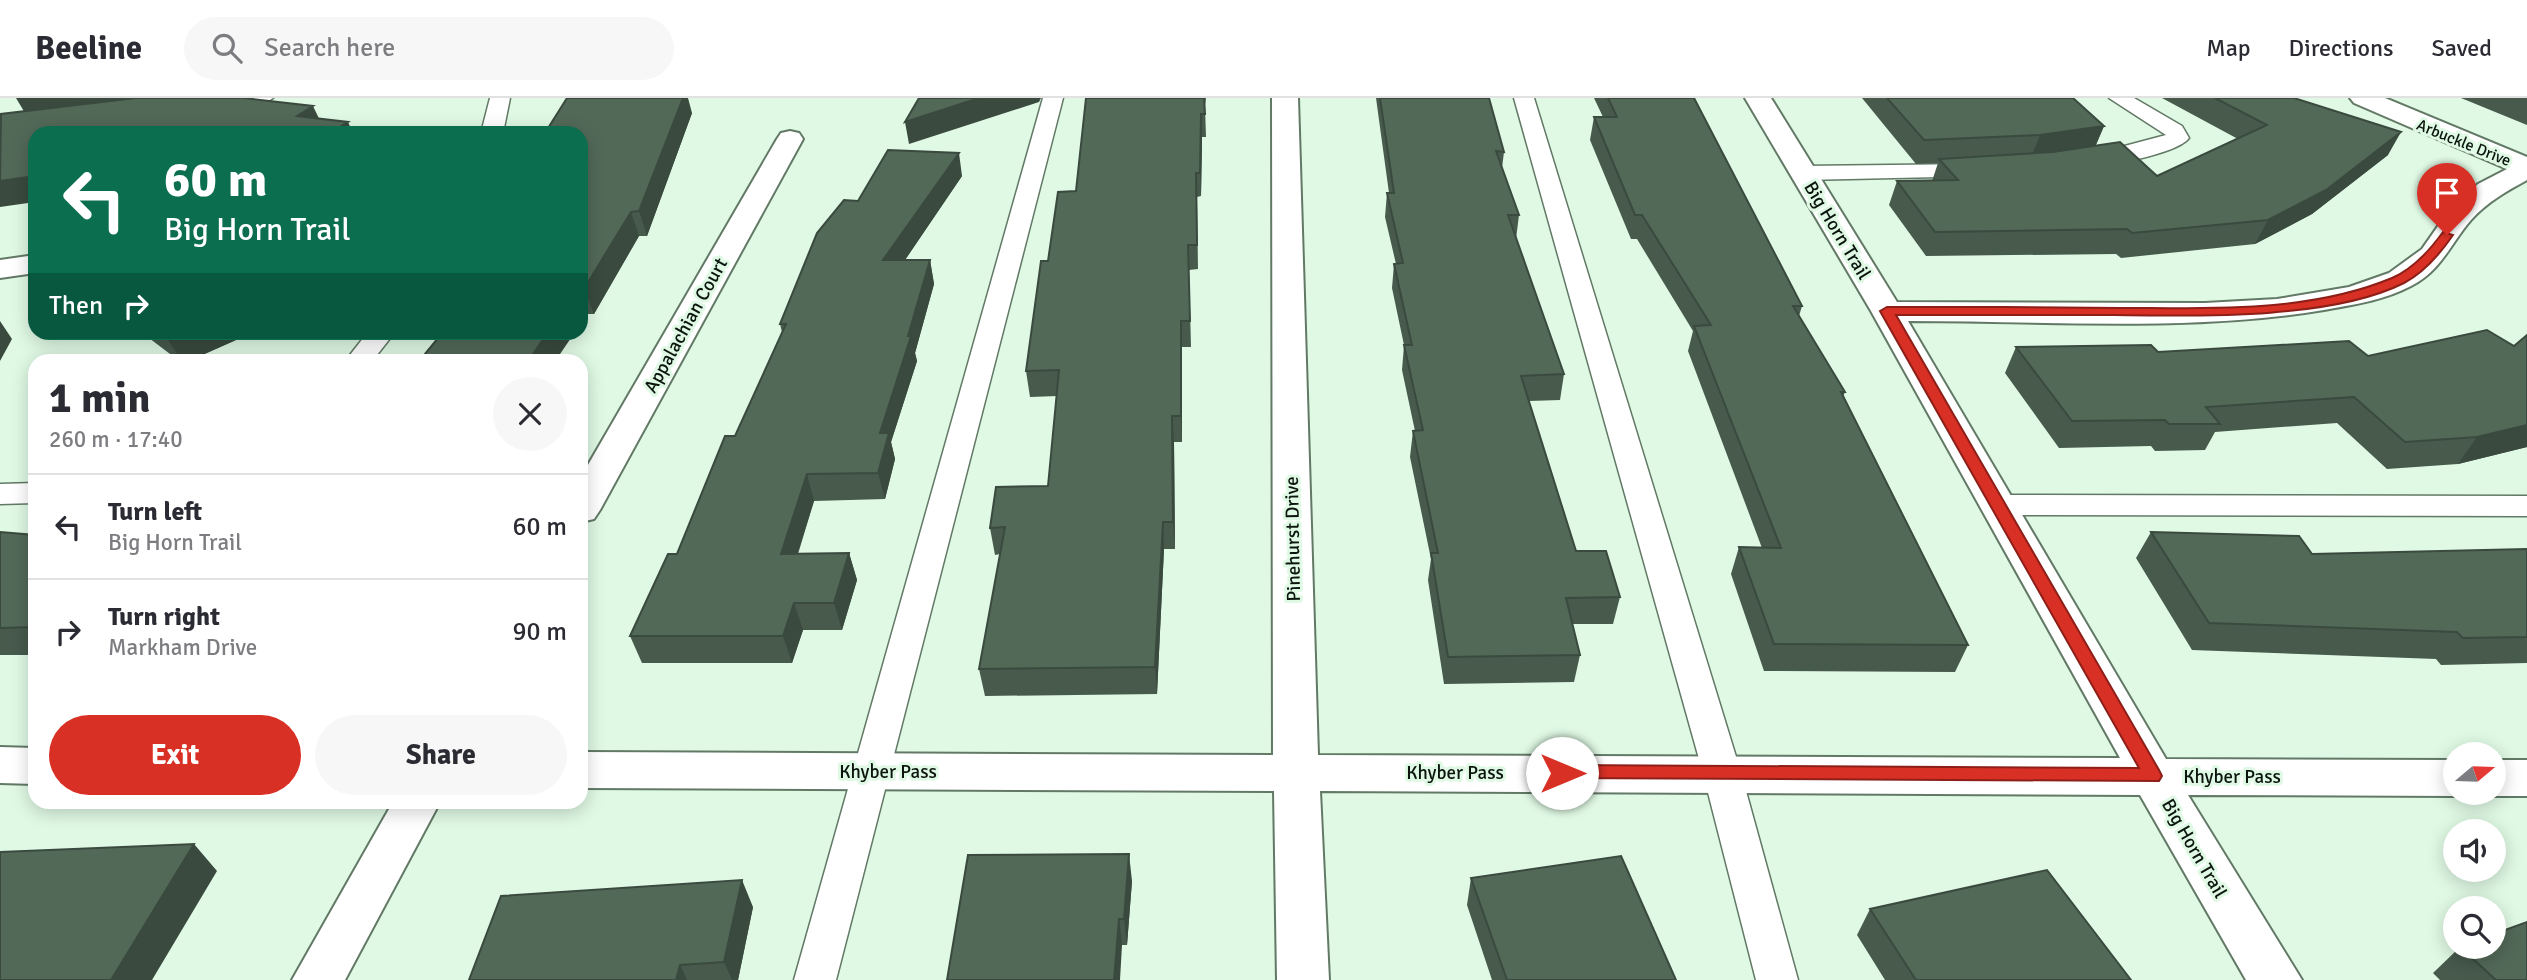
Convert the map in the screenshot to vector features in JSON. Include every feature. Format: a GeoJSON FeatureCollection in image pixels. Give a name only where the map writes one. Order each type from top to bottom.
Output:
{"type":"FeatureCollection","features":[{"type":"Feature","properties":{"kind":"street","name":"Pinehurst Drive"},"geometry":{"type":"LineString","coordinates":[[1284,98],[1296,771],[1303,980]]}},
{"type":"Feature","properties":{"kind":"street","name":"Big Horn Trail"},"geometry":{"type":"LineString","coordinates":[[1758,98],[1887,311],[2254,950],[2276,980]]}},
{"type":"Feature","properties":{"kind":"street","name":"Arbuckle Drive"},"geometry":{"type":"LineString","coordinates":[[2363,98],[2527,168]]}},
{"type":"Feature","properties":{"kind":"street","name":"Appalachian Court"},"geometry":{"type":"LineString","coordinates":[[588,498],[790,139]]}},
{"type":"Feature","properties":{"kind":"street"},"geometry":{"type":"LineString","coordinates":[[1887,311],[2205,312],[2277,308],[2354,295],[2400,280],[2433,255],[2460,215],[2488,190],[2527,168]]}},
{"type":"Feature","properties":{"kind":"street"},"geometry":{"type":"LineString","coordinates":[[0,269],[28,265]]}},
{"type":"Feature","properties":{"kind":"street"},"geometry":{"type":"LineString","coordinates":[[0,765],[28,766]]}},
{"type":"Feature","properties":{"kind":"street","name":"Khyber Pass"},"geometry":{"type":"LineString","coordinates":[[588,770],[2443,778]]}},
{"type":"Feature","properties":{"kind":"street"},"geometry":{"type":"LineString","coordinates":[[2506,778],[2527,778]]}},
{"type":"Feature","properties":{"kind":"street"},"geometry":{"type":"LineString","coordinates":[[318,980],[413,809]]}},
{"type":"Feature","properties":{"kind":"lane"},"geometry":{"type":"LineString","coordinates":[[194,107],[263,98]]}},
{"type":"Feature","properties":{"kind":"lane"},"geometry":{"type":"LineString","coordinates":[[494,126],[500,98]]}},
{"type":"Feature","properties":{"kind":"lane"},"geometry":{"type":"LineString","coordinates":[[815,980],[1054,98]]}},
{"type":"Feature","properties":{"kind":"lane"},"geometry":{"type":"LineString","coordinates":[[1524,98],[1679,638],[1722,773],[1777,980]]}},
{"type":"Feature","properties":{"kind":"lane"},"geometry":{"type":"LineString","coordinates":[[2074,164],[2140,150],[2178,138],[2174,131],[2119,98]]}},
{"type":"Feature","properties":{"kind":"lane"},"geometry":{"type":"LineString","coordinates":[[1804,173],[2005,170]]}},
{"type":"Feature","properties":{"kind":"lane"},"geometry":{"type":"LineString","coordinates":[[364,354],[375,340]]}},
{"type":"Feature","properties":{"kind":"lane"},"geometry":{"type":"LineString","coordinates":[[0,494],[28,493]]}},
{"type":"Feature","properties":{"kind":"lane"},"geometry":{"type":"LineString","coordinates":[[1999,505],[2527,506]]}},
{"type":"Feature","properties":{"kind":"building"},"geometry":{"type":"Polygon","coordinates":[[[136,98],[244,98],[313,106],[297,116],[348,122],[341,126],[28,126],[28,177],[0,181],[1,114],[136,98]]]}},
{"type":"Feature","properties":{"kind":"building"},"geometry":{"type":"Polygon","coordinates":[[[567,98],[683,98],[639,211],[631,212],[588,282],[588,126],[549,126],[567,98]]]}},
{"type":"Feature","properties":{"kind":"building"},"geometry":{"type":"Polygon","coordinates":[[[919,98],[979,98],[905,122],[919,98]]]}},
{"type":"Feature","properties":{"kind":"building"},"geometry":{"type":"Polygon","coordinates":[[[1086,98],[1204,98],[1205,114],[1201,114],[1200,173],[1196,173],[1197,245],[1188,245],[1190,321],[1181,321],[1181,416],[1172,416],[1173,522],[1163,522],[1155,667],[979,669],[1005,527],[990,528],[996,487],[1048,486],[1059,370],[1026,371],[1041,261],[1048,261],[1058,192],[1076,191],[1086,98]]]}},
{"type":"Feature","properties":{"kind":"building"},"geometry":{"type":"Polygon","coordinates":[[[1380,98],[1489,98],[1504,152],[1496,151],[1519,215],[1508,215],[1564,374],[1521,376],[1576,551],[1606,551],[1620,597],[1566,598],[1580,655],[1448,657],[1431,553],[1438,553],[1413,431],[1423,430],[1404,345],[1412,345],[1394,264],[1403,263],[1387,193],[1394,193],[1380,98]]]}},
{"type":"Feature","properties":{"kind":"building"},"geometry":{"type":"Polygon","coordinates":[[[1608,98],[1694,98],[1802,306],[1793,306],[1845,392],[1841,392],[1968,645],[1774,644],[1739,547],[1781,548],[1694,326],[1711,325],[1642,215],[1635,215],[1594,117],[1617,117],[1608,98]]]}},
{"type":"Feature","properties":{"kind":"building"},"geometry":{"type":"Polygon","coordinates":[[[1887,98],[2073,98],[2104,126],[2040,135],[1924,140],[1887,98]]]}},
{"type":"Feature","properties":{"kind":"building"},"geometry":{"type":"Polygon","coordinates":[[[2215,98],[2294,98],[2401,132],[2326,190],[2268,220],[2132,233],[2127,229],[1935,232],[1897,181],[1958,180],[1939,159],[2053,152],[2120,142],[2157,176],[2267,125],[2215,98]]]}},
{"type":"Feature","properties":{"kind":"building"},"geometry":{"type":"Polygon","coordinates":[[[888,150],[959,153],[883,260],[930,260],[908,336],[911,336],[880,433],[889,433],[878,473],[807,474],[781,554],[849,553],[834,603],[794,603],[783,636],[630,636],[668,554],[677,554],[725,436],[735,436],[786,324],[780,324],[817,233],[844,200],[858,201],[888,150]]]}},
{"type":"Feature","properties":{"kind":"building"},"geometry":{"type":"Polygon","coordinates":[[[2487,330],[2514,346],[2527,335],[2527,425],[2477,437],[2405,442],[2354,397],[2206,407],[2220,424],[2169,424],[2165,420],[2072,421],[2016,347],[2151,345],[2158,352],[2349,341],[2368,356],[2487,330]]]}},
{"type":"Feature","properties":{"kind":"building"},"geometry":{"type":"Polygon","coordinates":[[[436,340],[543,340],[533,354],[425,354],[436,340]]]}},
{"type":"Feature","properties":{"kind":"building"},"geometry":{"type":"Polygon","coordinates":[[[0,532],[28,534],[28,627],[0,628],[0,532]]]}},
{"type":"Feature","properties":{"kind":"building"},"geometry":{"type":"Polygon","coordinates":[[[2151,532],[2299,536],[2312,554],[2527,549],[2527,637],[2463,638],[2457,632],[2209,623],[2151,532]]]}},
{"type":"Feature","properties":{"kind":"building"},"geometry":{"type":"Polygon","coordinates":[[[194,844],[111,980],[0,980],[0,852],[194,844]]]}},
{"type":"Feature","properties":{"kind":"building"},"geometry":{"type":"Polygon","coordinates":[[[1129,854],[1124,919],[1119,919],[1114,980],[947,980],[968,855],[1129,854]]]}},
{"type":"Feature","properties":{"kind":"building"},"geometry":{"type":"Polygon","coordinates":[[[1621,856],[1676,980],[1507,980],[1471,878],[1621,856]]]}},
{"type":"Feature","properties":{"kind":"building"},"geometry":{"type":"Polygon","coordinates":[[[2047,870],[2131,980],[1916,980],[1870,909],[2047,870]]]}},
{"type":"Feature","properties":{"kind":"building"},"geometry":{"type":"Polygon","coordinates":[[[742,880],[724,962],[680,965],[676,980],[469,980],[501,896],[742,880]]]}},
{"type":"Feature","properties":{"kind":"building"},"geometry":{"type":"Polygon","coordinates":[[[2527,922],[2527,980],[2496,980],[2473,959],[2506,959],[2506,930],[2527,922]]]}},
{"type":"Feature","properties":{"kind":"route"},"geometry":{"type":"LineString","coordinates":[[1562,773],[2153,776],[1887,311],[2205,312],[2277,308],[2354,295],[2400,280],[2433,255],[2447,235]]}}]}
